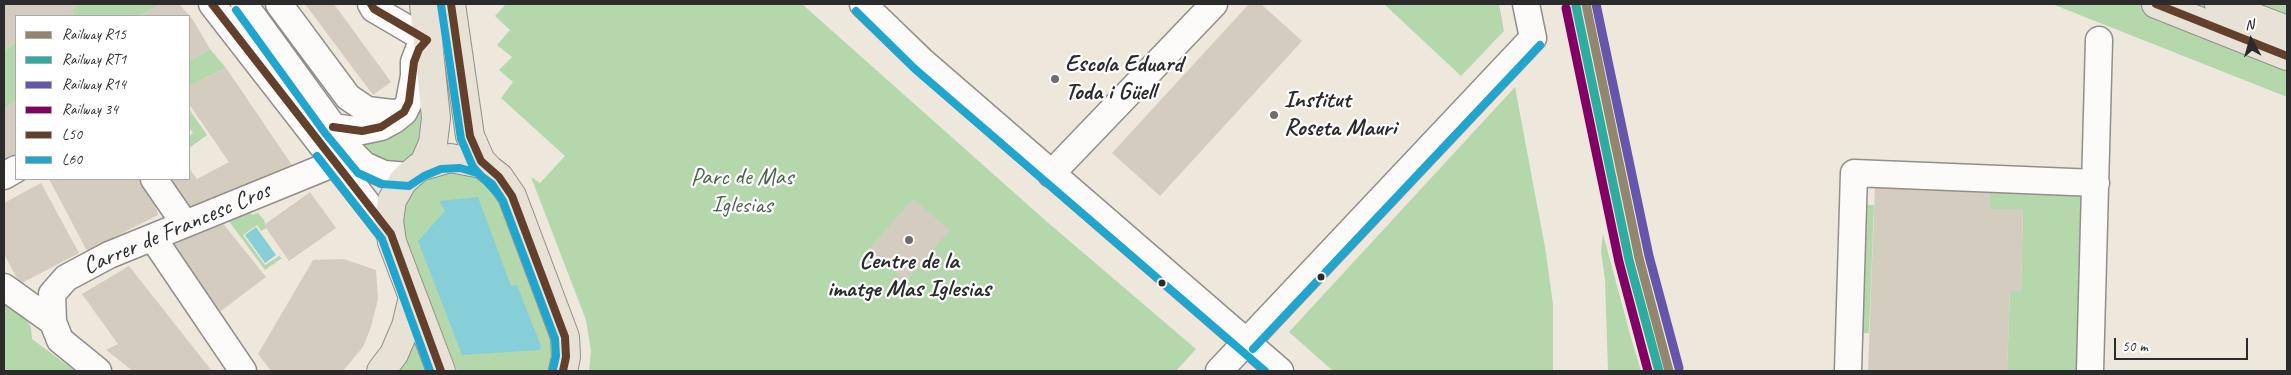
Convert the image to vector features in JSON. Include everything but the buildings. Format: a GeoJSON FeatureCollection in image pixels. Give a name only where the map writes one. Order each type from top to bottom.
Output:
{"type":"FeatureCollection","features":[{"type":"Feature","properties":{"kind":"main road"},"geometry":{"type":"LineString","coordinates":[[416,171],[433,143],[436,118],[424,4]]}},
{"type":"Feature","properties":{"kind":"main road"},"geometry":{"type":"LineString","coordinates":[[451,4],[470,136],[481,161],[499,177],[512,196],[561,328],[566,357],[563,371]]}},
{"type":"Feature","properties":{"kind":"main road"},"geometry":{"type":"LineString","coordinates":[[2156,4],[2287,56]]}},
{"type":"Feature","properties":{"kind":"main road"},"geometry":{"type":"LineString","coordinates":[[2219,4],[2287,30]]}},
{"type":"Feature","properties":{"kind":"main road"},"geometry":{"type":"LineString","coordinates":[[442,371],[391,234],[389,221],[392,200],[403,181],[416,171],[450,158],[472,161],[487,167]]}},
{"type":"Feature","properties":{"kind":"main road"},"geometry":{"type":"LineString","coordinates":[[381,371],[394,354],[406,326],[413,297]]}},
{"type":"Feature","properties":{"kind":"street"},"geometry":{"type":"LineString","coordinates":[[212,4],[344,159],[391,234]]}},
{"type":"Feature","properties":{"kind":"street"},"geometry":{"type":"LineString","coordinates":[[244,4],[333,127],[344,159]]}},
{"type":"Feature","properties":{"kind":"street"},"geometry":{"type":"LineString","coordinates":[[279,4],[348,97],[367,110],[392,113],[404,112]]}},
{"type":"Feature","properties":{"kind":"street"},"geometry":{"type":"LineString","coordinates":[[333,127],[362,131],[381,127],[404,112],[412,87],[414,62],[419,49],[427,40],[374,8],[371,4]]}},
{"type":"Feature","properties":{"kind":"street"},"geometry":{"type":"LineString","coordinates":[[863,4],[922,60],[1280,371]]}},
{"type":"Feature","properties":{"kind":"street"},"geometry":{"type":"LineString","coordinates":[[1052,174],[1214,4]]}},
{"type":"Feature","properties":{"kind":"street"},"geometry":{"type":"LineString","coordinates":[[1219,371],[1533,38],[1526,4]]}},
{"type":"Feature","properties":{"kind":"street"},"geometry":{"type":"LineString","coordinates":[[2090,371],[2099,40]]}},
{"type":"Feature","properties":{"kind":"street"},"geometry":{"type":"LineString","coordinates":[[344,159],[384,174],[416,171]]}},
{"type":"Feature","properties":{"kind":"street","name":"Carrer de Francesc Cros"},"geometry":{"type":"LineString","coordinates":[[53,322],[52,294],[66,278],[110,255],[344,159]]}},
{"type":"Feature","properties":{"kind":"street"},"geometry":{"type":"LineString","coordinates":[[4,176],[15,170]]}},
{"type":"Feature","properties":{"kind":"street"},"geometry":{"type":"LineString","coordinates":[[1848,371],[1854,174],[2096,183]]}},
{"type":"Feature","properties":{"kind":"street"},"geometry":{"type":"LineString","coordinates":[[155,180],[185,224]]}},
{"type":"Feature","properties":{"kind":"street"},"geometry":{"type":"LineString","coordinates":[[153,238],[243,371]]}},
{"type":"Feature","properties":{"kind":"street"},"geometry":{"type":"LineString","coordinates":[[4,287],[53,322],[60,340],[98,371]]}},
{"type":"Feature","properties":{"kind":"green space"},"geometry":{"type":"Polygon","coordinates":[[[81,4],[161,4],[142,15],[74,15],[71,9],[81,4]]]}},
{"type":"Feature","properties":{"kind":"green space","name":"Parc de Mas Iglesias"},"geometry":{"type":"Polygon","coordinates":[[[506,4],[802,4],[1046,221],[1196,349],[1176,371],[589,371],[591,351],[586,320],[531,177],[540,183],[565,156],[501,98],[513,82],[499,70],[512,57],[497,45],[510,30],[495,16],[506,4]]]}},
{"type":"Feature","properties":{"kind":"green space"},"geometry":{"type":"Polygon","coordinates":[[[1384,4],[1499,4],[1504,31],[1461,76],[1384,4]]]}},
{"type":"Feature","properties":{"kind":"green space"},"geometry":{"type":"Polygon","coordinates":[[[2052,4],[2287,4],[2287,97],[2052,4]]]}},
{"type":"Feature","properties":{"kind":"green space"},"geometry":{"type":"Polygon","coordinates":[[[15,43],[15,102],[4,108],[4,50],[15,43]]]}},
{"type":"Feature","properties":{"kind":"green space"},"geometry":{"type":"Polygon","coordinates":[[[210,49],[226,68],[190,86],[190,60],[210,49]]]}},
{"type":"Feature","properties":{"kind":"green space"},"geometry":{"type":"Polygon","coordinates":[[[1515,87],[1546,253],[1553,305],[1553,371],[1333,371],[1289,332],[1515,87]]]}},
{"type":"Feature","properties":{"kind":"green space"},"geometry":{"type":"Polygon","coordinates":[[[422,90],[422,144],[408,162],[398,165],[369,154],[357,138],[422,90]]]}},
{"type":"Feature","properties":{"kind":"green space"},"geometry":{"type":"Polygon","coordinates":[[[190,110],[207,135],[190,147],[190,135],[193,133],[190,128],[190,110]]]}},
{"type":"Feature","properties":{"kind":"green space"},"geometry":{"type":"Polygon","coordinates":[[[461,172],[476,178],[490,188],[499,202],[551,341],[552,357],[548,371],[457,371],[405,236],[403,219],[406,203],[415,189],[428,178],[444,173],[461,172]]]}},
{"type":"Feature","properties":{"kind":"green space"},"geometry":{"type":"Polygon","coordinates":[[[1990,190],[2088,193],[2081,371],[2007,370],[2010,291],[2021,291],[2023,210],[1990,209],[1990,190]]]}},
{"type":"Feature","properties":{"kind":"green space"},"geometry":{"type":"Polygon","coordinates":[[[1862,205],[1874,205],[1869,333],[1858,333],[1862,205]]]}},
{"type":"Feature","properties":{"kind":"green space"},"geometry":{"type":"Polygon","coordinates":[[[249,211],[252,215],[258,213],[264,220],[266,228],[261,231],[257,225],[243,235],[265,265],[279,256],[282,258],[265,270],[228,220],[249,211]]]}},
{"type":"Feature","properties":{"kind":"green space"},"geometry":{"type":"Polygon","coordinates":[[[1603,234],[1641,371],[1608,371],[1605,280],[1601,251],[1603,234]]]}},
{"type":"Feature","properties":{"kind":"green space"},"geometry":{"type":"Polygon","coordinates":[[[4,294],[14,302],[31,327],[32,339],[75,371],[4,371],[4,294]]]}},
{"type":"Feature","properties":{"kind":"green space"},"geometry":{"type":"Polygon","coordinates":[[[413,339],[426,371],[393,371],[413,339]]]}},
{"type":"Feature","properties":{"kind":"water"},"geometry":{"type":"Polygon","coordinates":[[[478,197],[511,286],[517,285],[541,346],[540,350],[462,355],[418,241],[445,211],[439,201],[478,197]]]}},
{"type":"Feature","properties":{"kind":"water"},"geometry":{"type":"Polygon","coordinates":[[[256,227],[276,255],[265,263],[245,235],[256,227]]]}},
{"type":"Feature","properties":{"kind":"rail line","name":"R15"},"geometry":{"type":"LineString","coordinates":[[1586,4],[1639,258],[1669,371]]}},
{"type":"Feature","properties":{"kind":"rail line","name":"R14"},"geometry":{"type":"LineString","coordinates":[[1596,4],[1649,256],[1679,368]]}},
{"type":"Feature","properties":{"kind":"rail line","name":"RT1"},"geometry":{"type":"LineString","coordinates":[[1576,6],[1629,260],[1659,371]]}},
{"type":"Feature","properties":{"kind":"rail line","name":"34"},"geometry":{"type":"LineString","coordinates":[[1566,8],[1619,262],[1648,371]]}},
{"type":"Feature","properties":{"kind":"transit line","name":"L50"},"geometry":{"type":"LineString","coordinates":[[212,4],[391,234],[441,371]]}},
{"type":"Feature","properties":{"kind":"transit line","name":"L50"},"geometry":{"type":"LineString","coordinates":[[371,4],[374,9],[427,40]]}},
{"type":"Feature","properties":{"kind":"transit line","name":"L50"},"geometry":{"type":"LineString","coordinates":[[451,4],[470,136],[481,161],[499,177],[512,196],[565,337],[566,357],[563,371]]}},
{"type":"Feature","properties":{"kind":"transit line","name":"L50"},"geometry":{"type":"LineString","coordinates":[[2156,4],[2287,56]]}},
{"type":"Feature","properties":{"kind":"transit line","name":"L60"},"geometry":{"type":"LineString","coordinates":[[441,5],[461,139],[473,167],[500,196]]}},
{"type":"Feature","properties":{"kind":"transit line","name":"L60"},"geometry":{"type":"LineString","coordinates":[[236,10],[325,133],[358,173],[382,184],[409,186],[424,176],[441,169],[460,168],[477,173],[492,184],[503,201],[555,339],[556,356],[553,369]]}},
{"type":"Feature","properties":{"kind":"transit line","name":"L60"},"geometry":{"type":"LineString","coordinates":[[856,11],[915,69],[1265,371]]}},
{"type":"Feature","properties":{"kind":"transit line","name":"L50"},"geometry":{"type":"LineString","coordinates":[[333,127],[362,131],[381,127],[404,112],[409,102],[414,62],[419,49],[427,40]]}},
{"type":"Feature","properties":{"kind":"transit line","name":"L60"},"geometry":{"type":"LineString","coordinates":[[1253,349],[1540,45]]}},
{"type":"Feature","properties":{"kind":"transit line","name":"L60"},"geometry":{"type":"LineString","coordinates":[[317,156],[382,239],[430,371]]}},
{"type":"Feature","properties":{"kind":"place","name":"Escola Eduard Toda i Güell"},"geometry":{"type":"Point","coordinates":[1055,79]}},
{"type":"Feature","properties":{"kind":"place","name":"Institut Roseta Mauri"},"geometry":{"type":"Point","coordinates":[1274,115]}},
{"type":"Feature","properties":{"kind":"place","name":"Centre de la imatge Mas Iglesias"},"geometry":{"type":"Point","coordinates":[909,240]}}]}
